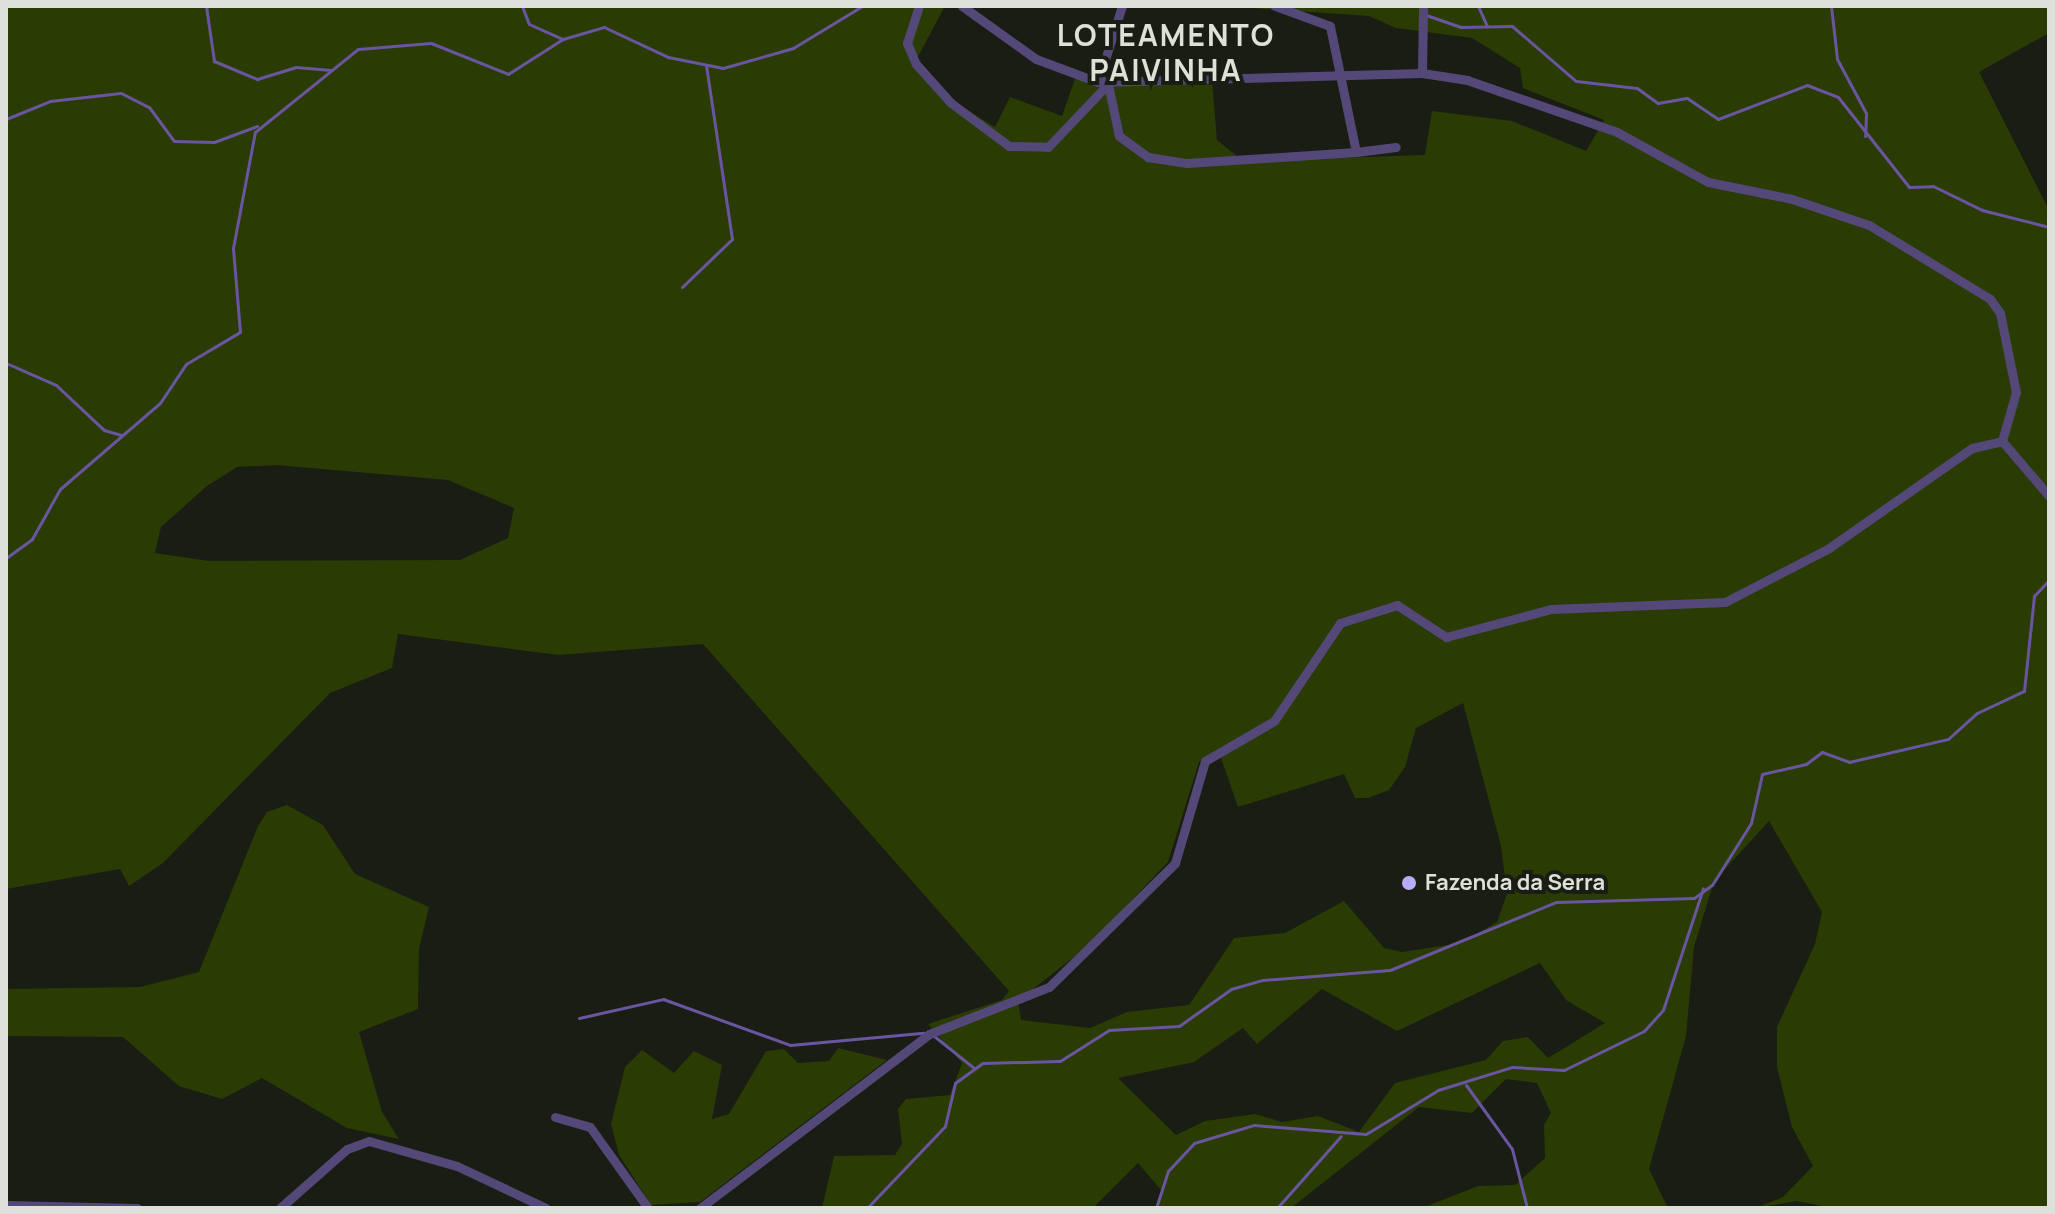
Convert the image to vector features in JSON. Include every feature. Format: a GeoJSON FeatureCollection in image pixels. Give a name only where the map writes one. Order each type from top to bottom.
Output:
{"type":"FeatureCollection","features":[{"type":"Feature","properties":{"kind":"street"},"geometry":{"type":"LineString","coordinates":[[919,6],[907,43],[916,64],[951,103],[1009,146],[1048,147],[1103,83],[1122,6]]}},
{"type":"Feature","properties":{"kind":"street"},"geometry":{"type":"LineString","coordinates":[[962,6],[1036,59],[1103,83],[1422,73],[1539,102],[1617,132],[1708,182],[1792,199],[1904,243],[2000,313],[2016,392],[2002,441]]}},
{"type":"Feature","properties":{"kind":"street"},"geometry":{"type":"LineString","coordinates":[[1275,6],[1330,26],[1356,152]]}},
{"type":"Feature","properties":{"kind":"street"},"geometry":{"type":"LineString","coordinates":[[1422,73],[1423,6]]}},
{"type":"Feature","properties":{"kind":"street"},"geometry":{"type":"LineString","coordinates":[[1103,83],[1119,136],[1148,157],[1187,163],[1396,147]]}},
{"type":"Feature","properties":{"kind":"street"},"geometry":{"type":"LineString","coordinates":[[2002,441],[2049,496]]}},
{"type":"Feature","properties":{"kind":"street"},"geometry":{"type":"LineString","coordinates":[[707,1206],[929,1034],[1049,987],[1175,863],[1205,761],[1274,721],[1340,623],[1397,605],[1446,637],[1551,609],[1725,602],[1829,548],[1972,448],[2002,441]]}},
{"type":"Feature","properties":{"kind":"street"},"geometry":{"type":"LineString","coordinates":[[555,1117],[590,1127],[648,1208]]}},
{"type":"Feature","properties":{"kind":"street"},"geometry":{"type":"LineString","coordinates":[[280,1208],[347,1149],[369,1141],[457,1166],[546,1208]]}},
{"type":"Feature","properties":{"kind":"street"},"geometry":{"type":"LineString","coordinates":[[6,1205],[137,1208]]}},
{"type":"Feature","properties":{"kind":"green space"},"geometry":{"type":"Polygon","coordinates":[[[6,6],[945,6],[913,66],[947,98],[995,127],[1010,97],[1062,116],[1076,76],[1212,80],[1217,140],[1243,161],[1425,155],[1432,111],[1512,121],[1586,151],[1604,120],[1523,88],[1520,68],[1472,38],[1396,28],[1369,16],[1222,6],[2049,6],[2049,33],[1979,72],[2049,210],[2049,1208],[1832,1208],[1797,1201],[1756,1208],[1783,1197],[1813,1166],[1792,1127],[1777,1067],[1777,1027],[1815,944],[1822,912],[1769,821],[1714,881],[1694,947],[1686,1036],[1649,1169],[1668,1208],[1422,1208],[1478,1186],[1515,1185],[1545,1158],[1544,1125],[1551,1113],[1537,1083],[1506,1079],[1472,1113],[1419,1107],[1291,1208],[1157,1208],[1161,1190],[1138,1163],[1093,1208],[822,1208],[834,1156],[895,1155],[902,1144],[898,1109],[906,1099],[950,1095],[962,1063],[928,1024],[1002,1000],[1009,991],[703,644],[558,655],[398,634],[392,668],[330,693],[163,863],[129,886],[120,869],[6,889],[6,6]],[[276,465],[237,467],[207,486],[161,527],[155,553],[209,561],[460,560],[508,538],[514,508],[448,480],[276,465]],[[1463,703],[1416,728],[1405,767],[1389,790],[1368,798],[1355,798],[1344,774],[1238,807],[1219,752],[1199,762],[1168,862],[1089,945],[1018,1001],[1021,1020],[1090,1028],[1127,1012],[1189,1005],[1234,938],[1285,933],[1344,901],[1384,948],[1402,952],[1461,943],[1497,922],[1507,894],[1501,846],[1463,703]],[[1540,963],[1397,1031],[1322,989],[1257,1044],[1243,1028],[1194,1062],[1118,1078],[1176,1135],[1205,1121],[1255,1114],[1282,1122],[1318,1116],[1359,1132],[1395,1083],[1486,1060],[1503,1041],[1528,1037],[1548,1058],[1605,1023],[1566,1000],[1540,963]]]}},
{"type":"Feature","properties":{"kind":"green space"},"geometry":{"type":"Polygon","coordinates":[[[287,805],[323,825],[355,874],[429,907],[419,949],[418,1009],[359,1032],[382,1112],[399,1139],[347,1128],[262,1078],[222,1099],[179,1086],[123,1037],[6,1036],[6,989],[140,987],[199,972],[258,826],[267,812],[287,805]]]}},
{"type":"Feature","properties":{"kind":"green space"},"geometry":{"type":"Polygon","coordinates":[[[838,1048],[887,1060],[700,1202],[651,1205],[619,1155],[611,1124],[625,1067],[642,1050],[674,1073],[694,1051],[722,1065],[712,1119],[729,1114],[766,1051],[784,1049],[798,1063],[829,1061],[838,1048]]]}},
{"type":"Feature","properties":{"kind":"waterway"},"geometry":{"type":"LineString","coordinates":[[206,6],[214,61],[257,79],[296,67],[331,70]]}},
{"type":"Feature","properties":{"kind":"waterway"},"geometry":{"type":"LineString","coordinates":[[522,6],[529,24],[563,39]]}},
{"type":"Feature","properties":{"kind":"waterway"},"geometry":{"type":"LineString","coordinates":[[6,558],[32,539],[60,489],[160,403],[186,364],[240,332],[233,248],[255,132],[358,49],[431,43],[508,74],[563,39],[604,27],[668,57],[723,68],[793,48],[862,6]]}},
{"type":"Feature","properties":{"kind":"waterway"},"geometry":{"type":"LineString","coordinates":[[1478,6],[1487,26]]}},
{"type":"Feature","properties":{"kind":"waterway"},"geometry":{"type":"LineString","coordinates":[[1831,6],[1837,59],[1866,113],[1865,136]]}},
{"type":"Feature","properties":{"kind":"waterway"},"geometry":{"type":"LineString","coordinates":[[1426,15],[1460,27],[1512,26],[1576,81],[1637,88],[1658,103],[1687,98],[1718,119],[1807,85],[1838,97],[1909,187],[1933,186],[1982,210],[2049,227]]}},
{"type":"Feature","properties":{"kind":"waterway"},"geometry":{"type":"LineString","coordinates":[[682,287],[732,239],[706,66]]}},
{"type":"Feature","properties":{"kind":"waterway"},"geometry":{"type":"LineString","coordinates":[[6,119],[50,101],[121,93],[149,107],[174,141],[214,142],[257,126]]}},
{"type":"Feature","properties":{"kind":"waterway"},"geometry":{"type":"LineString","coordinates":[[6,363],[56,385],[104,430],[121,435]]}},
{"type":"Feature","properties":{"kind":"waterway"},"geometry":{"type":"LineString","coordinates":[[867,1208],[945,1126],[955,1083],[983,1063],[1060,1061],[1109,1030],[1179,1026],[1231,989],[1263,980],[1390,970],[1556,902],[1694,898],[1712,885],[1751,823],[1762,774],[1806,764],[1822,752],[1849,762],[1948,739],[1977,713],[2024,691],[2034,596],[2049,580]]}},
{"type":"Feature","properties":{"kind":"waterway"},"geometry":{"type":"LineString","coordinates":[[1156,1208],[1168,1171],[1194,1143],[1254,1125],[1366,1134],[1438,1090],[1512,1067],[1564,1070],[1644,1031],[1663,1010],[1703,888]]}},
{"type":"Feature","properties":{"kind":"waterway"},"geometry":{"type":"LineString","coordinates":[[579,1018],[663,999],[790,1045],[923,1033]]}},
{"type":"Feature","properties":{"kind":"waterway"},"geometry":{"type":"LineString","coordinates":[[934,1036],[974,1068]]}},
{"type":"Feature","properties":{"kind":"waterway"},"geometry":{"type":"LineString","coordinates":[[1466,1085],[1512,1149],[1527,1208]]}},
{"type":"Feature","properties":{"kind":"waterway"},"geometry":{"type":"LineString","coordinates":[[1277,1208],[1341,1136]]}},
{"type":"Feature","properties":{"kind":"place","name":"Fazenda da Serra"},"geometry":{"type":"Point","coordinates":[1409,883]}},
{"type":"Feature","properties":{"kind":"district","name":"LOTEAMENTO PAIVINHA"},"geometry":{"type":"Point","coordinates":[1166,52]}}]}
